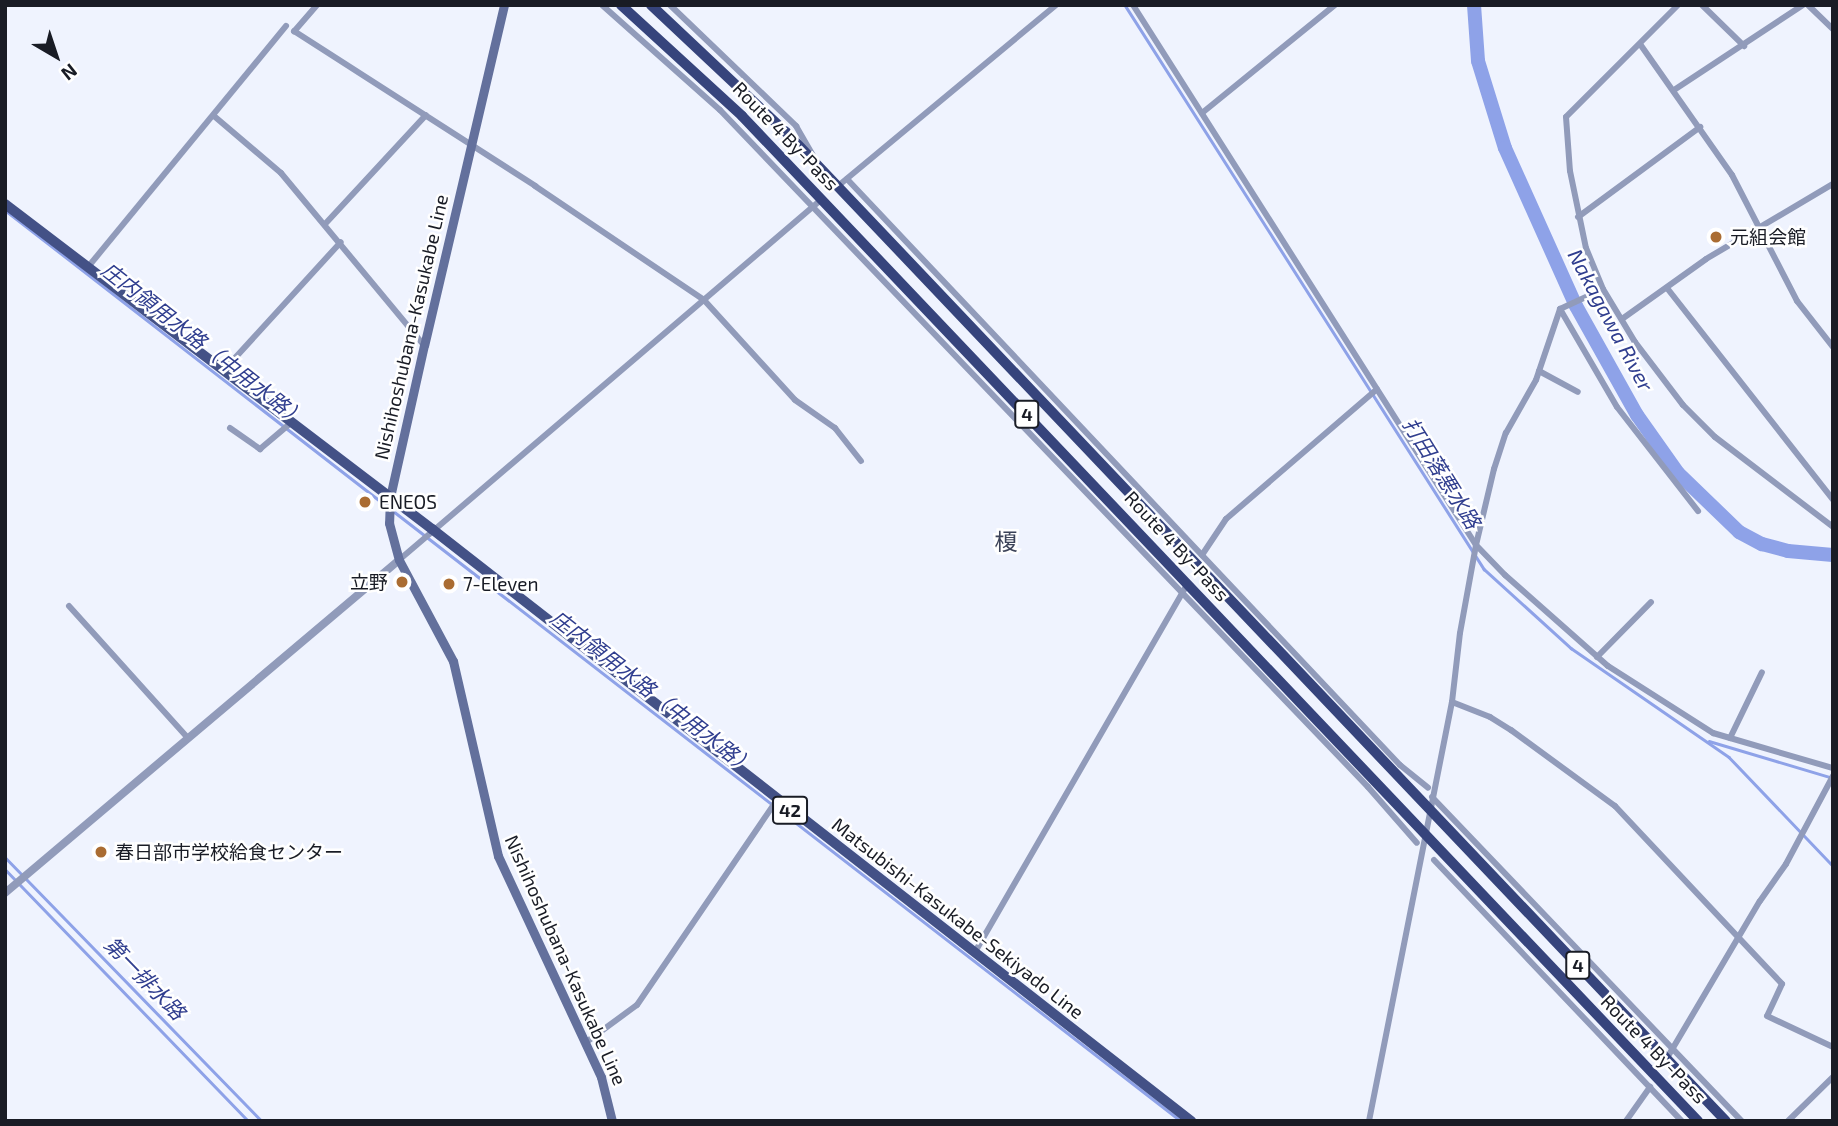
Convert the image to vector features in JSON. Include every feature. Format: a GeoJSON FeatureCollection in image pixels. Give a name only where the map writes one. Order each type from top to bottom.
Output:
{"type":"FeatureCollection","features":[{"type":"Feature","properties":{"kind":"highway","name":"Route 4 By-Pass"},"geometry":{"type":"LineString","coordinates":[[621,5],[709,83],[822,198],[1188,583],[1383,796],[1425,833],[1471,888],[1698,1121]]}},
{"type":"Feature","properties":{"kind":"highway","name":"Route 4 By-Pass"},"geometry":{"type":"LineString","coordinates":[[651,5],[753,99],[817,164],[842,183],[1196,564],[1389,760],[1430,810],[1670,1054],[1726,1121]]}},
{"type":"Feature","properties":{"kind":"main road","name":"Nishihoshubana-Kasukabe Line"},"geometry":{"type":"LineString","coordinates":[[504,5],[390,497],[390,534],[399,560],[453,661],[498,856],[608,1095],[612,1121]]}},
{"type":"Feature","properties":{"kind":"main road","name":"Matsubishi-Kasukabe-Sekiyado Line"},"geometry":{"type":"LineString","coordinates":[[5,204],[432,529],[1191,1121]]}},
{"type":"Feature","properties":{"kind":"street"},"geometry":{"type":"LineString","coordinates":[[317,5],[294,31],[426,115],[704,300],[795,400],[835,428],[861,461]]}},
{"type":"Feature","properties":{"kind":"street"},"geometry":{"type":"LineString","coordinates":[[602,5],[688,79],[813,206],[1182,594],[1383,796],[1417,843]]}},
{"type":"Feature","properties":{"kind":"street"},"geometry":{"type":"LineString","coordinates":[[670,5],[796,126],[817,164]]}},
{"type":"Feature","properties":{"kind":"street"},"geometry":{"type":"LineString","coordinates":[[1056,5],[842,183],[1202,554],[1389,760],[1427,788]]}},
{"type":"Feature","properties":{"kind":"street"},"geometry":{"type":"LineString","coordinates":[[1133,5],[1476,545],[1505,575],[1597,657],[1713,733],[1833,768]]}},
{"type":"Feature","properties":{"kind":"street"},"geometry":{"type":"LineString","coordinates":[[1202,113],[1335,5]]}},
{"type":"Feature","properties":{"kind":"street"},"geometry":{"type":"LineString","coordinates":[[1678,5],[1566,117],[1570,171],[1586,248],[1603,289],[1635,342],[1698,422],[1833,527]]}},
{"type":"Feature","properties":{"kind":"street"},"geometry":{"type":"LineString","coordinates":[[1702,5],[1744,46]]}},
{"type":"Feature","properties":{"kind":"street"},"geometry":{"type":"LineString","coordinates":[[1674,90],[1806,5],[1833,29]]}},
{"type":"Feature","properties":{"kind":"street"},"geometry":{"type":"LineString","coordinates":[[1815,11],[1821,5]]}},
{"type":"Feature","properties":{"kind":"street"},"geometry":{"type":"LineString","coordinates":[[88,267],[286,26]]}},
{"type":"Feature","properties":{"kind":"street"},"geometry":{"type":"LineString","coordinates":[[1640,44],[1732,175],[1797,301],[1833,347]]}},
{"type":"Feature","properties":{"kind":"street"},"geometry":{"type":"LineString","coordinates":[[326,223],[426,115]]}},
{"type":"Feature","properties":{"kind":"street"},"geometry":{"type":"LineString","coordinates":[[214,116],[281,173],[326,223],[424,345]]}},
{"type":"Feature","properties":{"kind":"street"},"geometry":{"type":"LineString","coordinates":[[1578,217],[1700,127]]}},
{"type":"Feature","properties":{"kind":"street"},"geometry":{"type":"LineString","coordinates":[[1622,319],[1760,226],[1833,184]]}},
{"type":"Feature","properties":{"kind":"street"},"geometry":{"type":"LineString","coordinates":[[5,892],[822,198]]}},
{"type":"Feature","properties":{"kind":"street"},"geometry":{"type":"LineString","coordinates":[[224,370],[341,242]]}},
{"type":"Feature","properties":{"kind":"street"},"geometry":{"type":"LineString","coordinates":[[1667,288],[1833,500]]}},
{"type":"Feature","properties":{"kind":"street"},"geometry":{"type":"LineString","coordinates":[[1369,1121],[1452,702],[1460,633],[1476,545],[1507,433],[1539,371],[1560,309],[1603,289]]}},
{"type":"Feature","properties":{"kind":"street"},"geometry":{"type":"LineString","coordinates":[[1560,309],[1617,407],[1698,511]]}},
{"type":"Feature","properties":{"kind":"street"},"geometry":{"type":"LineString","coordinates":[[1539,371],[1578,392]]}},
{"type":"Feature","properties":{"kind":"street"},"geometry":{"type":"LineString","coordinates":[[1196,564],[1226,519],[1377,389]]}},
{"type":"Feature","properties":{"kind":"street"},"geometry":{"type":"LineString","coordinates":[[230,428],[260,449],[292,422]]}},
{"type":"Feature","properties":{"kind":"street"},"geometry":{"type":"LineString","coordinates":[[975,952],[1188,583]]}},
{"type":"Feature","properties":{"kind":"street"},"geometry":{"type":"LineString","coordinates":[[1597,657],[1651,603]]}},
{"type":"Feature","properties":{"kind":"street"},"geometry":{"type":"LineString","coordinates":[[69,606],[188,738]]}},
{"type":"Feature","properties":{"kind":"street"},"geometry":{"type":"LineString","coordinates":[[1730,738],[1762,672]]}},
{"type":"Feature","properties":{"kind":"street"},"geometry":{"type":"LineString","coordinates":[[1452,702],[1490,717],[1601,793],[1782,984],[1767,1016],[1833,1047]]}},
{"type":"Feature","properties":{"kind":"street"},"geometry":{"type":"LineString","coordinates":[[1670,1054],[1786,864],[1833,776]]}},
{"type":"Feature","properties":{"kind":"street"},"geometry":{"type":"LineString","coordinates":[[1433,797],[1670,1054],[1742,1121]]}},
{"type":"Feature","properties":{"kind":"street"},"geometry":{"type":"LineString","coordinates":[[585,1043],[637,1005],[777,800]]}},
{"type":"Feature","properties":{"kind":"street"},"geometry":{"type":"LineString","coordinates":[[1434,860],[1471,888],[1532,965],[1682,1121]]}},
{"type":"Feature","properties":{"kind":"street"},"geometry":{"type":"LineString","coordinates":[[1788,1121],[1833,1077]]}},
{"type":"Feature","properties":{"kind":"street"},"geometry":{"type":"LineString","coordinates":[[1626,1121],[1650,1087]]}},
{"type":"Feature","properties":{"kind":"waterway","name":"打田落悪水路"},"geometry":{"type":"LineString","coordinates":[[1125,5],[1484,569],[1571,648],[1729,757],[1833,866]]}},
{"type":"Feature","properties":{"kind":"waterway","name":"Nakagawa River"},"geometry":{"type":"LineString","coordinates":[[1474,5],[1478,61],[1505,148],[1576,306],[1637,415],[1678,473],[1739,532],[1762,544],[1788,551],[1833,555]]}},
{"type":"Feature","properties":{"kind":"waterway","name":"庄内領用水路（中用水路）"},"geometry":{"type":"LineString","coordinates":[[5,210],[387,506]]}},
{"type":"Feature","properties":{"kind":"waterway","name":"庄内領用水路（中用水路）"},"geometry":{"type":"LineString","coordinates":[[392,510],[1181,1121]]}},
{"type":"Feature","properties":{"kind":"waterway"},"geometry":{"type":"LineString","coordinates":[[1709,741],[1830,777]]}},
{"type":"Feature","properties":{"kind":"waterway","name":"第一排水路"},"geometry":{"type":"LineString","coordinates":[[5,857],[262,1121]]}},
{"type":"Feature","properties":{"kind":"waterway"},"geometry":{"type":"LineString","coordinates":[[5,869],[248,1121]]}},
{"type":"Feature","properties":{"kind":"place","name":"元組会館"},"geometry":{"type":"Point","coordinates":[1716,237]}},
{"type":"Feature","properties":{"kind":"place","name":"ENEOS"},"geometry":{"type":"Point","coordinates":[365,502]}},
{"type":"Feature","properties":{"kind":"place","name":"立野"},"geometry":{"type":"Point","coordinates":[402,582]}},
{"type":"Feature","properties":{"kind":"place","name":"7-Eleven"},"geometry":{"type":"Point","coordinates":[449,584]}},
{"type":"Feature","properties":{"kind":"place","name":"春日部市学校給食センター"},"geometry":{"type":"Point","coordinates":[101,852]}},
{"type":"Feature","properties":{"kind":"district","name":"榎"},"geometry":{"type":"Point","coordinates":[1006,541]}}]}
